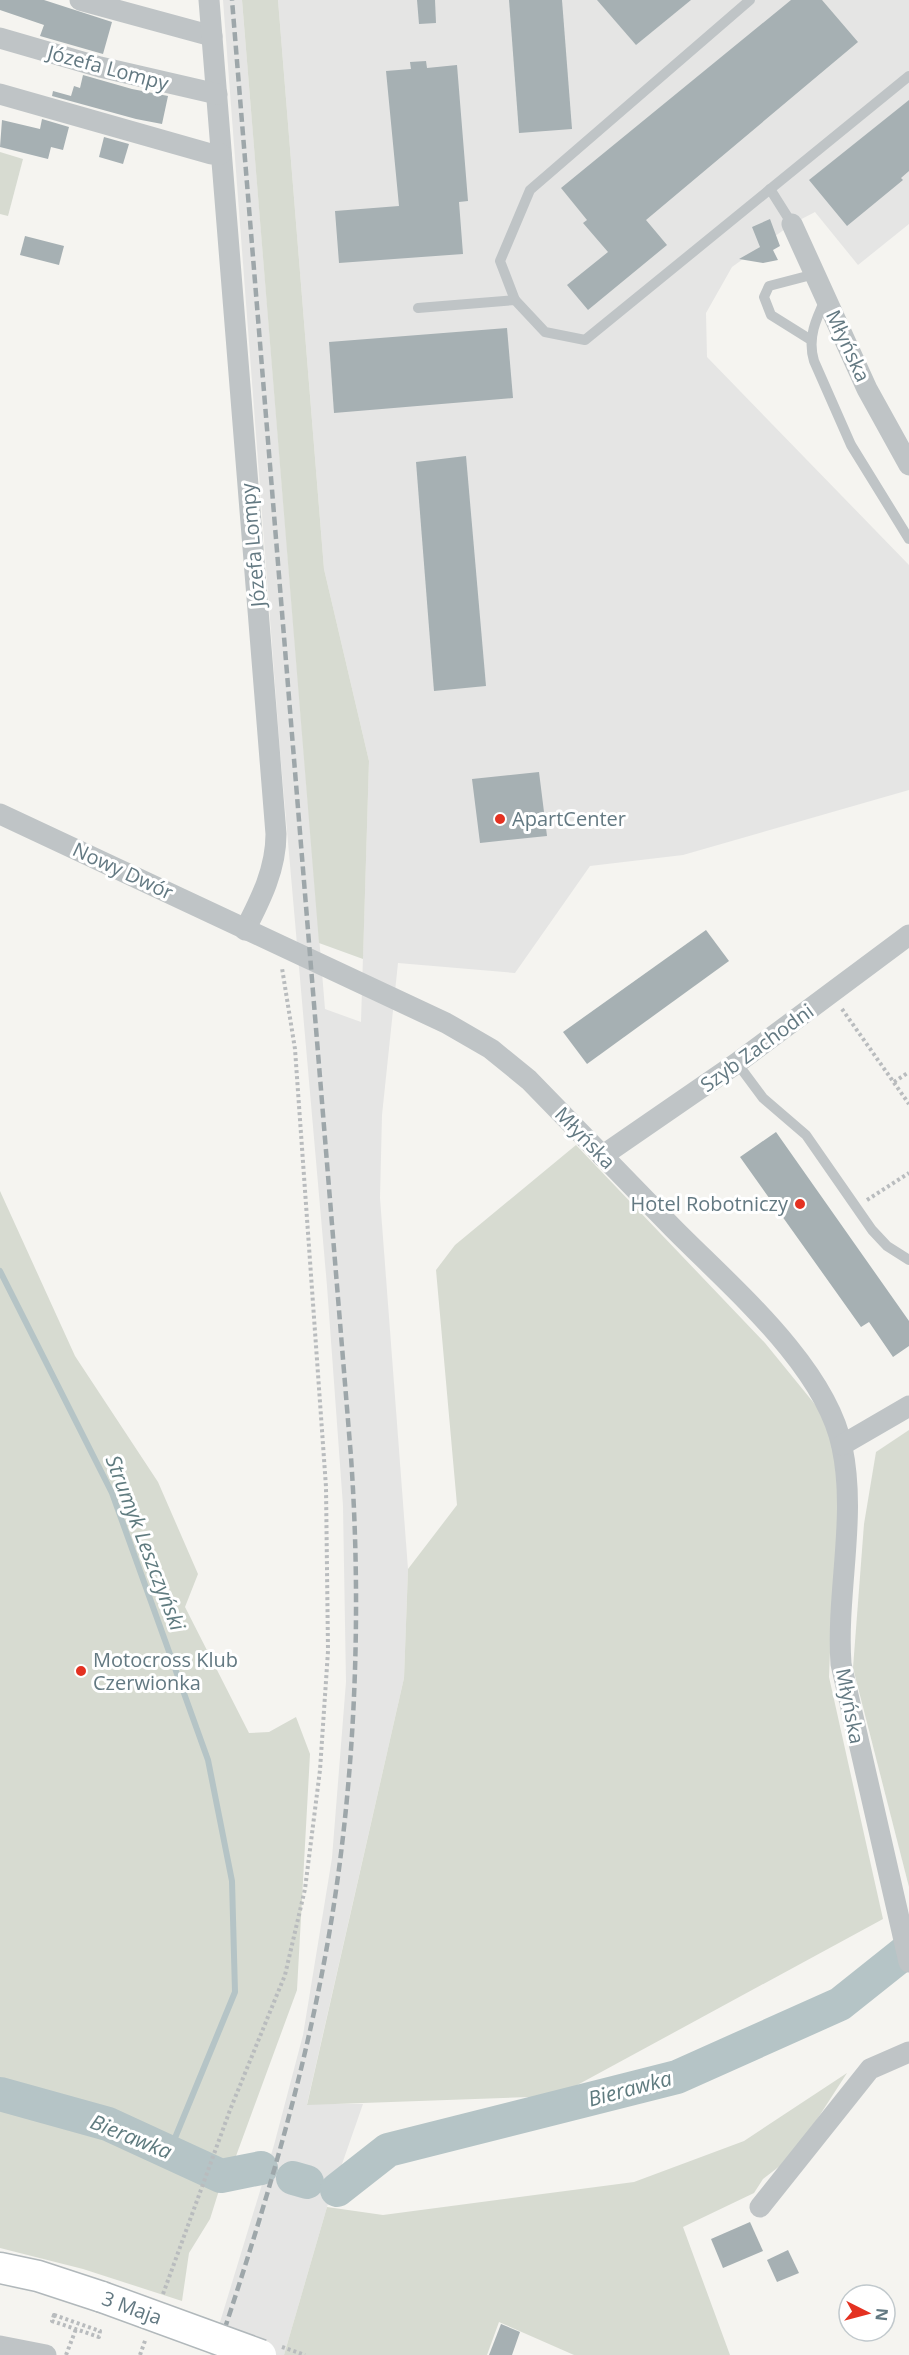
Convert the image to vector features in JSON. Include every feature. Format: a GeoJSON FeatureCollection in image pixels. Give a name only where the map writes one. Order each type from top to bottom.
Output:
{"type":"FeatureCollection","features":[{"type":"Feature","properties":{"kind":"main road","name":"3 Maja"},"geometry":{"type":"LineString","coordinates":[[0,2268],[38,2276],[102,2297],[261,2355]]}},
{"type":"Feature","properties":{"kind":"street"},"geometry":{"type":"LineString","coordinates":[[80,0],[212,36]]}},
{"type":"Feature","properties":{"kind":"street","name":"Józefa Lompy"},"geometry":{"type":"LineString","coordinates":[[209,0],[276,834],[273,864],[262,896],[245,930]]}},
{"type":"Feature","properties":{"kind":"street","name":"Józefa Lompy"},"geometry":{"type":"LineString","coordinates":[[0,38],[100,67],[217,94]]}},
{"type":"Feature","properties":{"kind":"street"},"geometry":{"type":"LineString","coordinates":[[0,94],[211,154],[221,154]]}},
{"type":"Feature","properties":{"kind":"street","name":"Młyńska"},"geometry":{"type":"LineString","coordinates":[[792,224],[867,389],[909,465]]}},
{"type":"Feature","properties":{"kind":"street","name":"Nowy Dwór"},"geometry":{"type":"LineString","coordinates":[[0,814],[245,930]]}},
{"type":"Feature","properties":{"kind":"street","name":"Młyńska"},"geometry":{"type":"LineString","coordinates":[[245,930],[464,1032],[491,1049],[529,1080],[754,1310],[796,1359],[826,1403],[842,1445],[846,1497],[839,1627],[841,1664],[909,1962]]}},
{"type":"Feature","properties":{"kind":"street","name":"Szyb Zachodni"},"geometry":{"type":"LineString","coordinates":[[602,1156],[737,1063],[909,935]]}},
{"type":"Feature","properties":{"kind":"street"},"geometry":{"type":"LineString","coordinates":[[842,1445],[909,1406]]}},
{"type":"Feature","properties":{"kind":"street"},"geometry":{"type":"LineString","coordinates":[[760,2207],[870,2069],[909,2052]]}},
{"type":"Feature","properties":{"kind":"street"},"geometry":{"type":"LineString","coordinates":[[0,2346],[46,2355]]}},
{"type":"Feature","properties":{"kind":"lane"},"geometry":{"type":"LineString","coordinates":[[750,0],[530,190],[500,261],[514,300],[545,332],[585,340],[909,76]]}},
{"type":"Feature","properties":{"kind":"lane"},"geometry":{"type":"LineString","coordinates":[[770,189],[792,224]]}},
{"type":"Feature","properties":{"kind":"lane"},"geometry":{"type":"LineString","coordinates":[[811,340],[771,315],[764,297],[769,286],[815,274]]}},
{"type":"Feature","properties":{"kind":"lane"},"geometry":{"type":"LineString","coordinates":[[826,297],[811,340],[817,368],[843,431],[871,482],[909,539]]}},
{"type":"Feature","properties":{"kind":"lane"},"geometry":{"type":"LineString","coordinates":[[418,308],[514,300]]}},
{"type":"Feature","properties":{"kind":"lane"},"geometry":{"type":"LineString","coordinates":[[737,1063],[763,1098],[806,1135],[856,1207],[887,1246],[909,1260]]}},
{"type":"Feature","properties":{"kind":"path"},"geometry":{"type":"LineString","coordinates":[[168,2282],[217,2146],[285,1975],[301,1908],[316,1808],[328,1651],[329,1583],[322,1418],[295,1049],[280,946]]}},
{"type":"Feature","properties":{"kind":"path"},"geometry":{"type":"LineString","coordinates":[[831,994],[909,1104]]}},
{"type":"Feature","properties":{"kind":"path"},"geometry":{"type":"LineString","coordinates":[[894,1082],[909,1072]]}},
{"type":"Feature","properties":{"kind":"path"},"geometry":{"type":"LineString","coordinates":[[856,1207],[909,1173]]}},
{"type":"Feature","properties":{"kind":"path"},"geometry":{"type":"LineString","coordinates":[[54,2315],[100,2331],[99,2337],[76,2329],[52,2320],[54,2315]]}},
{"type":"Feature","properties":{"kind":"path"},"geometry":{"type":"LineString","coordinates":[[66,2355],[76,2329]]}},
{"type":"Feature","properties":{"kind":"shaded area"},"geometry":{"type":"Polygon","coordinates":[[[223,0],[242,0],[325,1009],[361,1022],[369,761],[324,569],[278,0],[909,0],[909,224],[858,265],[815,212],[792,224],[732,267],[706,313],[707,357],[909,565],[909,790],[683,855],[590,866],[515,973],[398,963],[382,1115],[380,1198],[408,1569],[404,1678],[307,2104],[363,2104],[327,2207],[284,2355],[210,2355],[274,2145],[303,2035],[332,1858],[346,1682],[343,1506],[327,1286],[280,751],[223,0]]]}},
{"type":"Feature","properties":{"kind":"shaded area"},"geometry":{"type":"Polygon","coordinates":[[[242,0],[278,0],[324,569],[369,761],[363,959],[319,943],[242,0]]]}},
{"type":"Feature","properties":{"kind":"shaded area"},"geometry":{"type":"Polygon","coordinates":[[[0,152],[23,159],[8,216],[0,214],[0,152]]]}},
{"type":"Feature","properties":{"kind":"shaded area"},"geometry":{"type":"Polygon","coordinates":[[[576,1145],[765,1343],[822,1413],[834,1448],[840,1527],[832,1602],[829,1677],[883,1919],[557,2096],[307,2105],[404,1678],[408,1569],[457,1505],[436,1270],[455,1245],[576,1145]]]}},
{"type":"Feature","properties":{"kind":"shaded area"},"geometry":{"type":"Polygon","coordinates":[[[0,1191],[75,1356],[158,1482],[198,1574],[185,1607],[249,1733],[269,1732],[296,1717],[310,1754],[297,1990],[236,2156],[226,2168],[210,2219],[189,2253],[182,2301],[83,2269],[0,2248],[0,1191]]]}},
{"type":"Feature","properties":{"kind":"shaded area"},"geometry":{"type":"Polygon","coordinates":[[[909,1430],[909,1887],[853,1668],[864,1524],[876,1452],[909,1430]]]}},
{"type":"Feature","properties":{"kind":"shaded area"},"geometry":{"type":"Polygon","coordinates":[[[847,2073],[794,2155],[763,2179],[754,2193],[683,2227],[730,2355],[574,2355],[499,2322],[487,2355],[284,2355],[327,2207],[383,2215],[634,2182],[744,2141],[847,2073]]]}},
{"type":"Feature","properties":{"kind":"building"},"geometry":{"type":"Polygon","coordinates":[[[0,0],[44,0],[112,22],[103,54],[40,36],[44,25],[0,10],[0,0]]]}},
{"type":"Feature","properties":{"kind":"building"},"geometry":{"type":"Polygon","coordinates":[[[417,0],[435,0],[436,23],[419,24],[417,0]]]}},
{"type":"Feature","properties":{"kind":"building"},"geometry":{"type":"Polygon","coordinates":[[[509,0],[562,0],[572,129],[519,133],[509,0]]]}},
{"type":"Feature","properties":{"kind":"building"},"geometry":{"type":"Polygon","coordinates":[[[597,0],[691,0],[636,45],[597,0]]]}},
{"type":"Feature","properties":{"kind":"building"},"geometry":{"type":"Polygon","coordinates":[[[791,0],[822,0],[858,42],[646,220],[667,245],[588,310],[567,285],[608,252],[583,223],[587,220],[561,188],[791,0]]]}},
{"type":"Feature","properties":{"kind":"building"},"geometry":{"type":"Polygon","coordinates":[[[426,61],[427,68],[457,65],[468,201],[459,202],[463,254],[339,263],[335,211],[399,206],[386,71],[411,69],[410,62],[426,61]]]}},
{"type":"Feature","properties":{"kind":"building"},"geometry":{"type":"Polygon","coordinates":[[[83,75],[132,89],[168,96],[162,124],[52,96],[53,91],[71,96],[74,86],[80,88],[83,75]]]}},
{"type":"Feature","properties":{"kind":"building"},"geometry":{"type":"Polygon","coordinates":[[[909,100],[909,171],[901,178],[903,180],[847,226],[809,180],[909,100]]]}},
{"type":"Feature","properties":{"kind":"building"},"geometry":{"type":"Polygon","coordinates":[[[42,119],[69,127],[63,150],[51,147],[48,159],[0,147],[2,120],[40,129],[42,119]]]}},
{"type":"Feature","properties":{"kind":"building"},"geometry":{"type":"Polygon","coordinates":[[[104,137],[129,144],[123,164],[99,157],[104,137]]]}},
{"type":"Feature","properties":{"kind":"building"},"geometry":{"type":"Polygon","coordinates":[[[770,219],[780,246],[773,250],[778,260],[763,263],[739,259],[760,247],[752,227],[770,219]]]}},
{"type":"Feature","properties":{"kind":"building"},"geometry":{"type":"Polygon","coordinates":[[[25,236],[64,246],[59,265],[20,255],[25,236]]]}},
{"type":"Feature","properties":{"kind":"building"},"geometry":{"type":"Polygon","coordinates":[[[507,328],[513,398],[334,413],[329,342],[507,328]]]}},
{"type":"Feature","properties":{"kind":"building"},"geometry":{"type":"Polygon","coordinates":[[[466,456],[486,686],[434,691],[416,462],[466,456]]]}},
{"type":"Feature","properties":{"kind":"building"},"geometry":{"type":"Polygon","coordinates":[[[539,772],[547,836],[480,843],[472,779],[539,772]]]}},
{"type":"Feature","properties":{"kind":"building"},"geometry":{"type":"Polygon","coordinates":[[[706,930],[729,961],[587,1064],[563,1032],[706,930]]]}},
{"type":"Feature","properties":{"kind":"building","name":"Hotel Robotniczy"},"geometry":{"type":"Polygon","coordinates":[[[776,1132],[909,1321],[909,1346],[893,1357],[869,1322],[861,1327],[740,1157],[776,1132]]]}},
{"type":"Feature","properties":{"kind":"building"},"geometry":{"type":"Polygon","coordinates":[[[750,2222],[763,2251],[723,2268],[711,2239],[750,2222]]]}},
{"type":"Feature","properties":{"kind":"building"},"geometry":{"type":"Polygon","coordinates":[[[788,2250],[799,2273],[777,2282],[767,2260],[788,2250]]]}},
{"type":"Feature","properties":{"kind":"building"},"geometry":{"type":"Polygon","coordinates":[[[501,2324],[520,2332],[512,2355],[489,2355],[501,2324]]]}},
{"type":"Feature","properties":{"kind":"waterway","name":"Strumyk Leszczyński"},"geometry":{"type":"LineString","coordinates":[[0,1271],[112,1493],[208,1760],[232,1881],[235,1992],[170,2150]]}},
{"type":"Feature","properties":{"kind":"waterway","name":"Bierawka"},"geometry":{"type":"LineString","coordinates":[[337,2190],[388,2150],[677,2077],[840,2004],[909,1949]]}},
{"type":"Feature","properties":{"kind":"waterway","name":"Bierawka"},"geometry":{"type":"LineString","coordinates":[[0,2094],[108,2124],[221,2176],[261,2168]]}},
{"type":"Feature","properties":{"kind":"waterway","name":"Bierawka"},"geometry":{"type":"LineString","coordinates":[[293,2178],[307,2182]]}},
{"type":"Feature","properties":{"kind":"railway"},"geometry":{"type":"LineString","coordinates":[[216,2355],[260,2219],[286,2127],[309,2035],[331,1923],[348,1791],[353,1724],[356,1589],[351,1457],[232,0]]}},
{"type":"Feature","properties":{"kind":"place","name":"ApartCenter"},"geometry":{"type":"Point","coordinates":[500,819]}},
{"type":"Feature","properties":{"kind":"place","name":"Hotel Robotniczy"},"geometry":{"type":"Point","coordinates":[800,1204]}},
{"type":"Feature","properties":{"kind":"place","name":"Motocross Klub Czerwionka"},"geometry":{"type":"Point","coordinates":[81,1671]}}]}
